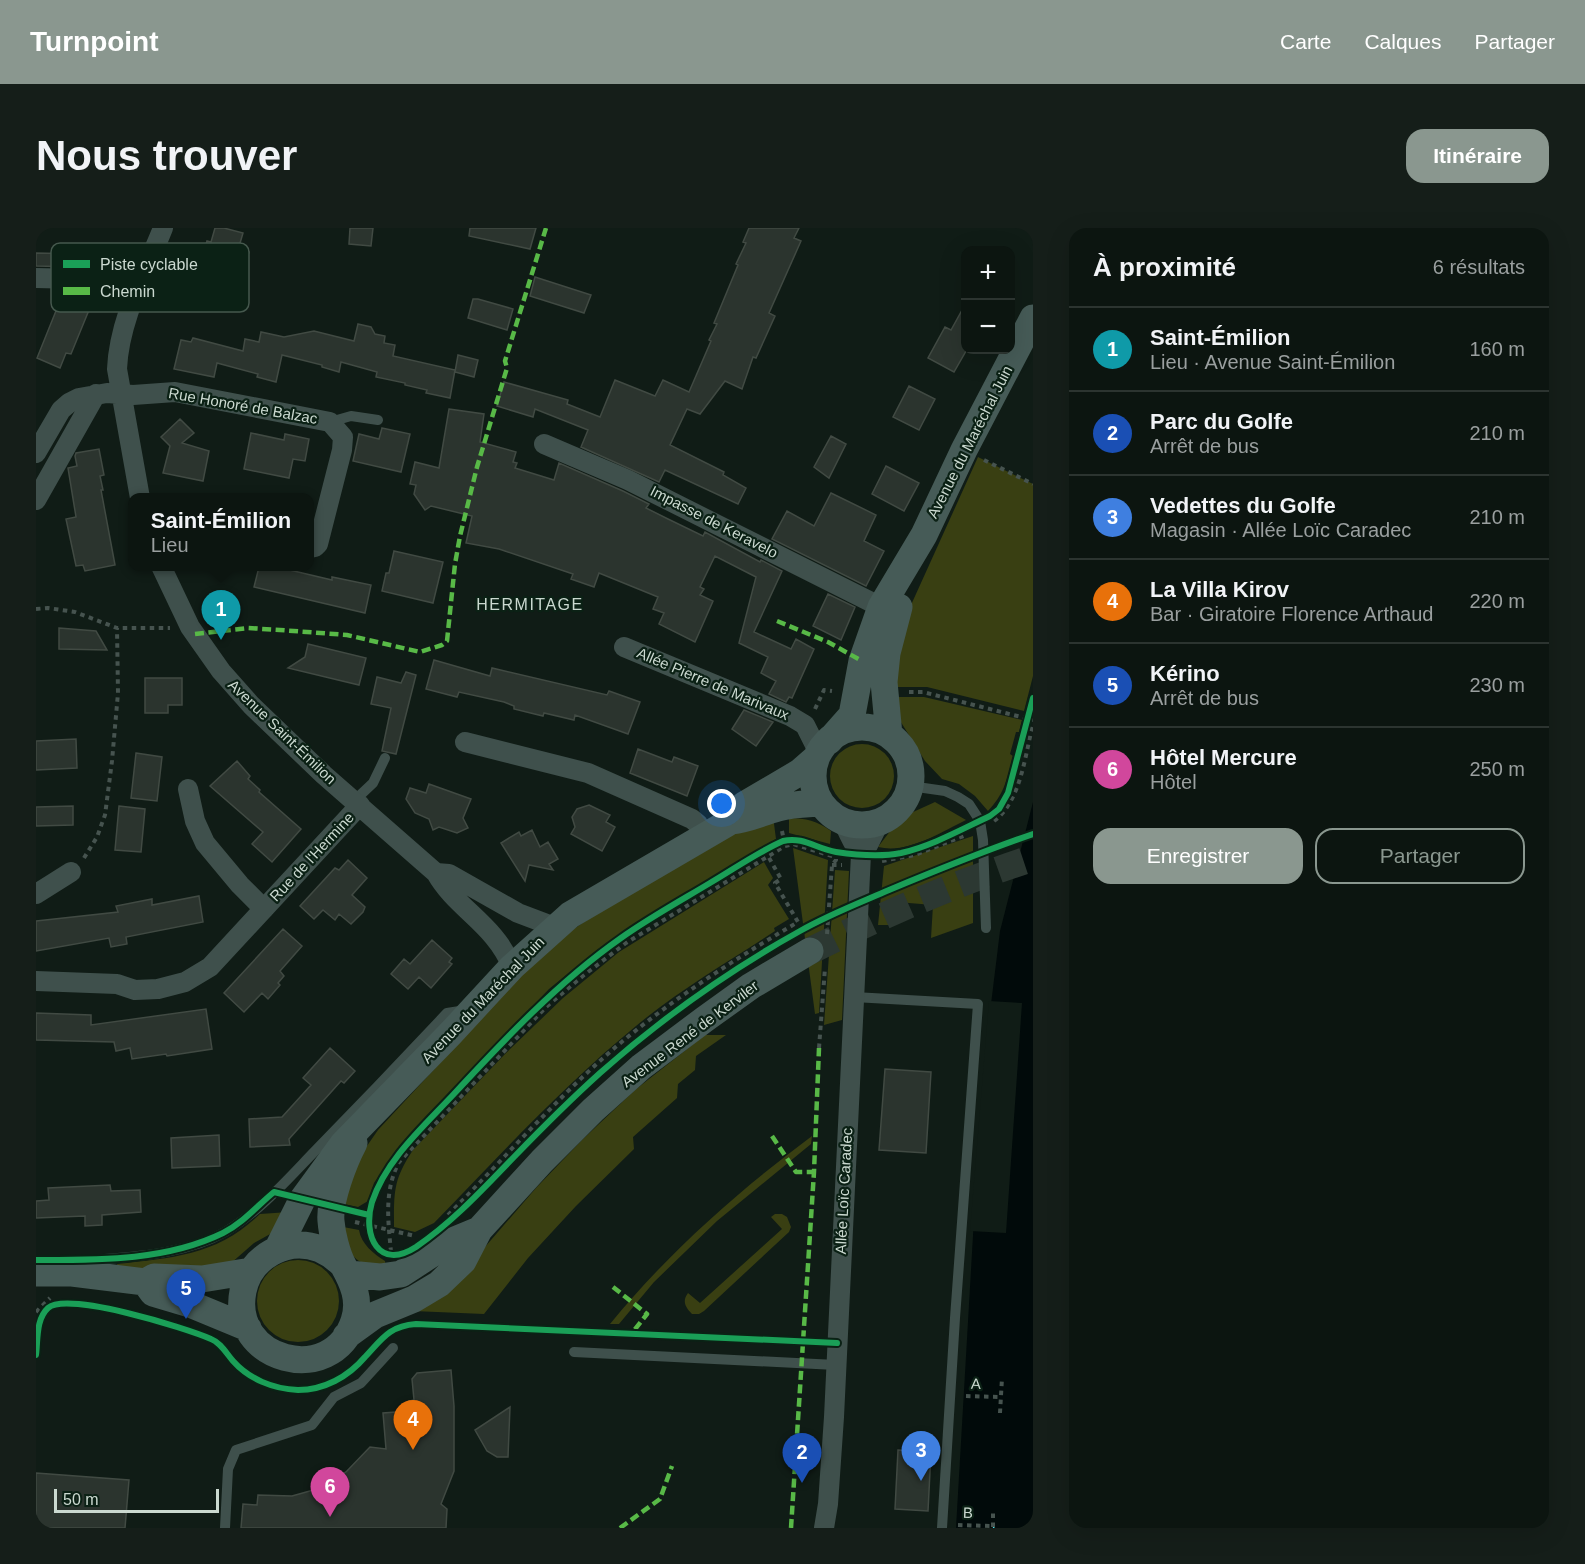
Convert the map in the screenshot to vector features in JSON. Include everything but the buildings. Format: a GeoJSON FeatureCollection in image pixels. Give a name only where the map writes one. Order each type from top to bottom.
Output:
{"type":"FeatureCollection","features":[{"type":"Feature","properties":{"kind":"main road","name":"Avenue du Maréchal Juin"},"geometry":{"type":"LineString","coordinates":[[731,821],[744,805],[800,772],[852,715],[862,662],[881,607],[924,535],[964,450],[1033,318]]}},
{"type":"Feature","properties":{"kind":"main road","name":"Avenue du Maréchal Juin"},"geometry":{"type":"LineString","coordinates":[[889,735],[884,691],[887,653],[900,603],[924,535]]}},
{"type":"Feature","properties":{"kind":"main road"},"geometry":{"type":"LineString","coordinates":[[858,727],[874,729],[889,735],[905,752],[911,774],[906,798],[900,808],[890,817],[879,822],[866,825],[842,821],[821,803],[814,783],[821,750],[842,731],[858,727]]}},
{"type":"Feature","properties":{"kind":"main road","name":"Avenue du Maréchal Juin"},"geometry":{"type":"LineString","coordinates":[[277,1250],[302,1200],[342,1144],[512,967],[555,927],[570,915],[731,821],[749,819],[788,806],[821,803]]}},
{"type":"Feature","properties":{"kind":"main road","name":"Avenue René de Kerviler"},"geometry":{"type":"LineString","coordinates":[[346,1269],[380,1277],[401,1275],[450,1242],[641,1067],[751,986],[810,951]]}},
{"type":"Feature","properties":{"kind":"main road","name":"Avenue du Maréchal Juin"},"geometry":{"type":"LineString","coordinates":[[346,1269],[331,1222],[331,1207],[352,1146],[370,1117]]}},
{"type":"Feature","properties":{"kind":"main road","name":"Avenue René de Kerviler"},"geometry":{"type":"LineString","coordinates":[[346,1336],[375,1315],[414,1299],[439,1284],[463,1261],[474,1218]]}},
{"type":"Feature","properties":{"kind":"main road"},"geometry":{"type":"LineString","coordinates":[[291,1246],[319,1248],[332,1255],[346,1269],[355,1289],[357,1305],[354,1321],[346,1336],[335,1348],[320,1356],[303,1360],[287,1359],[271,1353],[257,1342],[243,1314],[242,1299],[244,1284],[251,1271],[263,1258],[277,1250],[291,1246]]}},
{"type":"Feature","properties":{"kind":"main road"},"geometry":{"type":"LineString","coordinates":[[41,1284],[72,1273],[145,1282],[154,1277],[202,1279],[251,1271]]}},
{"type":"Feature","properties":{"kind":"main road"},"geometry":{"type":"LineString","coordinates":[[145,1282],[153,1293],[190,1304],[248,1328]]}},
{"type":"Feature","properties":{"kind":"street"},"geometry":{"type":"LineString","coordinates":[[157,243],[163,228]]}},
{"type":"Feature","properties":{"kind":"street"},"geometry":{"type":"LineString","coordinates":[[36,278],[51,278]]}},
{"type":"Feature","properties":{"kind":"street"},"geometry":{"type":"LineString","coordinates":[[130,312],[121,335],[117,369],[139,493]]}},
{"type":"Feature","properties":{"kind":"street","name":"Rue Honoré de Balzac"},"geometry":{"type":"LineString","coordinates":[[36,453],[61,410],[79,398],[96,394],[133,395],[175,392],[330,422],[342,437],[342,450],[318,544],[314,547]]}},
{"type":"Feature","properties":{"kind":"street"},"geometry":{"type":"LineString","coordinates":[[36,500],[96,394]]}},
{"type":"Feature","properties":{"kind":"street","name":"Impasse de Keravelo"},"geometry":{"type":"LineString","coordinates":[[544,444],[628,480],[881,607]]}},
{"type":"Feature","properties":{"kind":"street","name":"Avenue Saint-Émilion"},"geometry":{"type":"LineString","coordinates":[[163,571],[190,627],[220,671],[324,775],[436,873],[444,887],[495,937],[507,954],[512,967]]}},
{"type":"Feature","properties":{"kind":"street","name":"Allée Pierre de Marivaux"},"geometry":{"type":"LineString","coordinates":[[624,647],[790,716],[805,725],[821,750]]}},
{"type":"Feature","properties":{"kind":"street"},"geometry":{"type":"LineString","coordinates":[[465,742],[588,773],[692,819],[704,835]]}},
{"type":"Feature","properties":{"kind":"street","name":"Rue de l'Hermine"},"geometry":{"type":"LineString","coordinates":[[188,789],[195,821],[205,843],[240,885],[264,909]]}},
{"type":"Feature","properties":{"kind":"street","name":"Rue de l'Hermine"},"geometry":{"type":"LineString","coordinates":[[36,981],[117,984],[135,990],[158,989],[185,982],[210,967],[357,803]]}},
{"type":"Feature","properties":{"kind":"street"},"geometry":{"type":"LineString","coordinates":[[842,821],[853,845],[861,854]]}},
{"type":"Feature","properties":{"kind":"street","name":"Allée Loïc Caradec"},"geometry":{"type":"LineString","coordinates":[[824,1528],[828,1504],[836,1365],[861,854],[879,822]]}},
{"type":"Feature","properties":{"kind":"street"},"geometry":{"type":"LineString","coordinates":[[36,894],[71,872]]}},
{"type":"Feature","properties":{"kind":"street","name":"Avenue Saint-Émilion"},"geometry":{"type":"LineString","coordinates":[[436,873],[449,874],[518,913],[555,927]]}},
{"type":"Feature","properties":{"kind":"lane","name":"Rue Honoré de Balzac"},"geometry":{"type":"LineString","coordinates":[[330,422],[351,416],[378,420]]}},
{"type":"Feature","properties":{"kind":"lane"},"geometry":{"type":"LineString","coordinates":[[357,803],[373,783],[385,758]]}},
{"type":"Feature","properties":{"kind":"lane"},"geometry":{"type":"LineString","coordinates":[[910,786],[945,791],[958,797],[969,804],[980,821],[983,840],[986,928]]}},
{"type":"Feature","properties":{"kind":"lane"},"geometry":{"type":"LineString","coordinates":[[854,997],[978,1004],[942,1526]]}},
{"type":"Feature","properties":{"kind":"lane"},"geometry":{"type":"LineString","coordinates":[[98,1276],[105,1259],[160,1252],[197,1243],[224,1232],[248,1216],[342,1124],[447,1013],[474,1009]]}},
{"type":"Feature","properties":{"kind":"lane"},"geometry":{"type":"LineString","coordinates":[[225,1528],[228,1469],[236,1450],[312,1425],[334,1397],[361,1383],[393,1348]]}},
{"type":"Feature","properties":{"kind":"lane"},"geometry":{"type":"LineString","coordinates":[[574,1352],[836,1365]]}},
{"type":"Feature","properties":{"kind":"path"},"geometry":{"type":"LineString","coordinates":[[964,450],[1033,484]]}},
{"type":"Feature","properties":{"kind":"path"},"geometry":{"type":"LineString","coordinates":[[36,609],[48,608],[75,612],[117,628],[190,627]]}},
{"type":"Feature","properties":{"kind":"path"},"geometry":{"type":"LineString","coordinates":[[71,872],[87,855],[105,815],[118,693],[117,628]]}},
{"type":"Feature","properties":{"kind":"path"},"geometry":{"type":"LineString","coordinates":[[812,715],[824,690],[835,691]]}},
{"type":"Feature","properties":{"kind":"path"},"geometry":{"type":"LineString","coordinates":[[903,692],[923,692],[1031,721]]}},
{"type":"Feature","properties":{"kind":"path"},"geometry":{"type":"LineString","coordinates":[[992,822],[1001,815],[1015,796],[1031,721],[1031,708]]}},
{"type":"Feature","properties":{"kind":"path"},"geometry":{"type":"LineString","coordinates":[[387,1172],[417,1133],[509,1036],[546,1000],[621,939],[783,841],[795,839],[829,851],[898,854],[923,846],[980,821],[999,809],[1005,801],[1031,721]]}},
{"type":"Feature","properties":{"kind":"path"},"geometry":{"type":"LineString","coordinates":[[879,866],[879,862],[915,855],[972,832]]}},
{"type":"Feature","properties":{"kind":"path"},"geometry":{"type":"LineString","coordinates":[[392,1255],[389,1230],[389,1188],[399,1162],[546,1007],[626,943],[785,846],[794,844],[836,857]]}},
{"type":"Feature","properties":{"kind":"path"},"geometry":{"type":"LineString","coordinates":[[449,1218],[538,1120],[611,1051],[671,1004],[746,953],[798,922],[775,883],[781,879],[768,856]]}},
{"type":"Feature","properties":{"kind":"path"},"geometry":{"type":"LineString","coordinates":[[822,920],[832,916]]}},
{"type":"Feature","properties":{"kind":"path"},"geometry":{"type":"LineString","coordinates":[[476,1198],[567,1103]]}},
{"type":"Feature","properties":{"kind":"path"},"geometry":{"type":"LineString","coordinates":[[369,1215],[369,1234]]}},
{"type":"Feature","properties":{"kind":"path"},"geometry":{"type":"LineString","coordinates":[[449,1218],[474,1218]]}},
{"type":"Feature","properties":{"kind":"path"},"geometry":{"type":"LineString","coordinates":[[347,1220],[420,1238]]}},
{"type":"Feature","properties":{"kind":"path"},"geometry":{"type":"LineString","coordinates":[[384,1253],[401,1255]]}},
{"type":"Feature","properties":{"kind":"path"},"geometry":{"type":"LineString","coordinates":[[38,1313],[54,1304],[41,1284]]}},
{"type":"Feature","properties":{"kind":"path"},"geometry":{"type":"LineString","coordinates":[[1000,1413],[1002,1378]]}},
{"type":"Feature","properties":{"kind":"path"},"geometry":{"type":"LineString","coordinates":[[993,1509],[993,1527]]}},
{"type":"Feature","properties":{"kind":"green space"},"geometry":{"type":"Polygon","coordinates":[[[978,457],[1033,484],[1033,676],[1024,711],[927,687],[889,687],[911,605],[978,457]]]}},
{"type":"Feature","properties":{"kind":"green space"},"geometry":{"type":"Polygon","coordinates":[[[891,697],[924,697],[1022,720],[1010,754],[1013,756],[1005,785],[988,811],[975,796],[959,784],[942,779],[925,761],[899,719],[891,697]]]}},
{"type":"Feature","properties":{"kind":"green space"},"geometry":{"type":"Polygon","coordinates":[[[862,744],[885,753],[894,776],[885,799],[862,808],[839,799],[830,776],[839,753],[862,744]]]}},
{"type":"Feature","properties":{"kind":"green space"},"geometry":{"type":"Polygon","coordinates":[[[935,802],[966,820],[912,845],[901,848],[878,847],[900,818],[935,802]]]}},
{"type":"Feature","properties":{"kind":"green space"},"geometry":{"type":"Polygon","coordinates":[[[773,816],[776,839],[637,923],[597,950],[549,989],[397,1149],[374,1183],[368,1201],[358,1207],[343,1204],[351,1169],[378,1130],[528,968],[559,939],[612,903],[740,828],[773,816]]]}},
{"type":"Feature","properties":{"kind":"green space"},"geometry":{"type":"Polygon","coordinates":[[[789,818],[816,822],[831,831],[830,844],[789,833],[789,818]]]}},
{"type":"Feature","properties":{"kind":"green space"},"geometry":{"type":"Polygon","coordinates":[[[973,836],[973,923],[931,938],[933,905],[897,902],[895,925],[878,925],[884,866],[973,836]]]}},
{"type":"Feature","properties":{"kind":"green space"},"geometry":{"type":"Polygon","coordinates":[[[793,848],[828,860],[819,1013],[815,1014],[793,848]]]}},
{"type":"Feature","properties":{"kind":"green space"},"geometry":{"type":"Polygon","coordinates":[[[764,862],[773,878],[768,885],[789,919],[774,928],[775,931],[669,1000],[609,1049],[532,1122],[434,1223],[415,1232],[394,1227],[394,1204],[398,1178],[413,1150],[506,1053],[563,998],[619,952],[764,862]]]}},
{"type":"Feature","properties":{"kind":"green space"},"geometry":{"type":"Polygon","coordinates":[[[835,870],[849,871],[842,1020],[824,1025],[835,870]]]}},
{"type":"Feature","properties":{"kind":"green space"},"geometry":{"type":"Polygon","coordinates":[[[705,1035],[726,1035],[696,1056],[695,1070],[678,1084],[677,1098],[633,1137],[634,1149],[576,1206],[528,1258],[484,1314],[413,1311],[447,1291],[536,1188],[582,1140],[635,1090],[705,1035]]]}},
{"type":"Feature","properties":{"kind":"green space"},"geometry":{"type":"Polygon","coordinates":[[[812,1136],[811,1144],[717,1221],[654,1282],[619,1324],[610,1324],[680,1247],[758,1178],[812,1136]]]}},
{"type":"Feature","properties":{"kind":"green space"},"geometry":{"type":"Polygon","coordinates":[[[289,1212],[272,1233],[254,1243],[230,1264],[202,1270],[118,1268],[117,1264],[194,1252],[228,1238],[260,1214],[289,1212]]]}},
{"type":"Feature","properties":{"kind":"green space"},"geometry":{"type":"Polygon","coordinates":[[[775,1214],[787,1217],[791,1227],[789,1232],[704,1311],[692,1314],[685,1304],[688,1293],[700,1303],[782,1229],[771,1217],[775,1214]]]}},
{"type":"Feature","properties":{"kind":"green space"},"geometry":{"type":"Polygon","coordinates":[[[338,1226],[359,1230],[365,1244],[385,1261],[386,1269],[365,1264],[354,1257],[338,1226]]]}},
{"type":"Feature","properties":{"kind":"green space"},"geometry":{"type":"Polygon","coordinates":[[[290,1260],[306,1260],[321,1267],[332,1278],[339,1293],[336,1317],[327,1330],[306,1342],[290,1342],[275,1335],[264,1324],[257,1309],[257,1293],[264,1278],[275,1267],[290,1260]]]}},
{"type":"Feature","properties":{"kind":"shaded area"},"geometry":{"type":"Polygon","coordinates":[[[1033,802],[1033,1528],[956,1528],[976,1184],[991,1004],[1000,931],[1033,802]]]}},
{"type":"Feature","properties":{"kind":"pier"},"geometry":{"type":"Polygon","coordinates":[[[989,1001],[1022,1003],[1006,1233],[970,1231],[989,1001]]]}},
{"type":"Feature","properties":{"kind":"tunnel"},"geometry":{"type":"LineString","coordinates":[[810,951],[920,900],[1033,858]]}},
{"type":"Feature","properties":{"kind":"marked path"},"geometry":{"type":"LineString","coordinates":[[195,634],[248,628],[347,635],[420,652],[442,645],[447,641],[460,536],[477,467],[507,368],[505,361],[546,228]]}},
{"type":"Feature","properties":{"kind":"marked path"},"geometry":{"type":"LineString","coordinates":[[777,621],[828,642],[862,661]]}},
{"type":"Feature","properties":{"kind":"marked path"},"geometry":{"type":"LineString","coordinates":[[791,1528],[814,1172],[819,1048]]}},
{"type":"Feature","properties":{"kind":"marked path"},"geometry":{"type":"LineString","coordinates":[[772,1136],[796,1172],[814,1172]]}},
{"type":"Feature","properties":{"kind":"marked path"},"geometry":{"type":"LineString","coordinates":[[613,1287],[647,1314],[632,1333]]}},
{"type":"Feature","properties":{"kind":"marked path"},"geometry":{"type":"LineString","coordinates":[[620,1528],[660,1499],[672,1466]]}},
{"type":"Feature","properties":{"kind":"cycle path"},"geometry":{"type":"LineString","coordinates":[[1033,698],[1008,793],[999,809],[990,816],[935,842],[893,854],[844,853],[797,840],[783,841],[755,855],[642,924],[597,955],[511,1033],[396,1158],[386,1172],[372,1202],[369,1227],[376,1246],[392,1255],[416,1247],[430,1237],[468,1204],[600,1073],[671,1015],[747,962],[844,909],[1033,834]]}},
{"type":"Feature","properties":{"kind":"cycle path"},"geometry":{"type":"LineString","coordinates":[[36,1260],[107,1259],[178,1249],[230,1229],[274,1192],[369,1215]]}},
{"type":"Feature","properties":{"kind":"cycle path"},"geometry":{"type":"LineString","coordinates":[[36,1355],[41,1318],[48,1308],[59,1304],[101,1307],[198,1334],[218,1343],[239,1367],[254,1378],[280,1388],[298,1390],[317,1388],[335,1381],[351,1371],[387,1334],[399,1327],[416,1324],[837,1343]]}},
{"type":"Feature","properties":{"kind":"place","name":"Saint-Émilion"},"geometry":{"type":"Point","coordinates":[221,640]}},
{"type":"Feature","properties":{"kind":"place","name":"Kérino"},"geometry":{"type":"Point","coordinates":[186,1319]}},
{"type":"Feature","properties":{"kind":"place","name":"La Villa Kirov"},"geometry":{"type":"Point","coordinates":[413,1450]}},
{"type":"Feature","properties":{"kind":"place","name":"Vedettes du Golfe"},"geometry":{"type":"Point","coordinates":[921,1481]}},
{"type":"Feature","properties":{"kind":"place","name":"Parc du Golfe"},"geometry":{"type":"Point","coordinates":[802,1483]}},
{"type":"Feature","properties":{"kind":"place","name":"Hôtel Mercure"},"geometry":{"type":"Point","coordinates":[330,1517]}},
{"type":"Feature","properties":{"kind":"district","name":"HERMITAGE"},"geometry":{"type":"Point","coordinates":[530,604]}}]}
